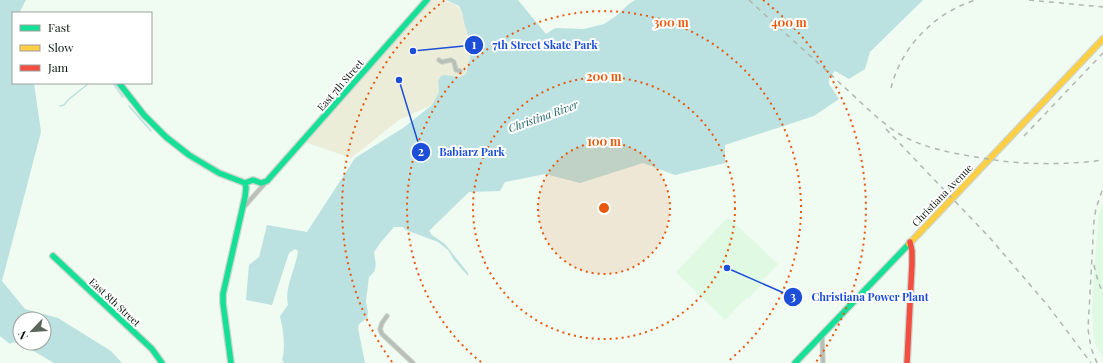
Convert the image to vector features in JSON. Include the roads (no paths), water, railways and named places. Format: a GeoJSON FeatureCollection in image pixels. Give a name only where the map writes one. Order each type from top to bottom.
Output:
{"type":"FeatureCollection","features":[{"type":"Feature","properties":{"kind":"street","name":"East 7th Street"},"geometry":{"type":"LineString","coordinates":[[242,210],[427,0]]}},
{"type":"Feature","properties":{"kind":"street","name":"Christiana Avenue"},"geometry":{"type":"LineString","coordinates":[[794,363],[1103,39]]}},
{"type":"Feature","properties":{"kind":"street"},"geometry":{"type":"LineString","coordinates":[[439,60],[442,62],[451,60],[454,62],[456,70],[460,71]]}},
{"type":"Feature","properties":{"kind":"street"},"geometry":{"type":"LineString","coordinates":[[120,84],[147,119],[166,137],[189,154],[219,173],[245,183],[253,180],[261,183],[267,181]]}},
{"type":"Feature","properties":{"kind":"street","name":"East 7th Street"},"geometry":{"type":"LineString","coordinates":[[231,363],[223,294],[242,210],[246,188],[245,183]]}},
{"type":"Feature","properties":{"kind":"street"},"geometry":{"type":"LineString","coordinates":[[907,363],[912,264],[910,242]]}},
{"type":"Feature","properties":{"kind":"street","name":"East 8th Street"},"geometry":{"type":"LineString","coordinates":[[53,256],[152,349],[162,363]]}},
{"type":"Feature","properties":{"kind":"street"},"geometry":{"type":"LineString","coordinates":[[387,316],[381,326],[381,332],[413,363]]}},
{"type":"Feature","properties":{"kind":"street"},"geometry":{"type":"LineString","coordinates":[[822,334],[823,363]]}},
{"type":"Feature","properties":{"kind":"water"},"geometry":{"type":"Polygon","coordinates":[[[0,0],[26,0],[20,12],[12,12],[12,84],[34,84],[41,132],[2,281],[25,309],[32,311],[12,311],[12,343],[10,344],[0,336],[0,0]]]}},
{"type":"Feature","properties":{"kind":"water","name":"Christina River"},"geometry":{"type":"Polygon","coordinates":[[[446,0],[518,0],[546,34],[555,28],[584,29],[604,24],[635,0],[923,0],[870,52],[865,69],[849,79],[835,71],[829,78],[829,84],[839,99],[814,116],[725,145],[725,163],[675,175],[643,163],[580,183],[545,174],[505,182],[500,191],[469,192],[429,231],[432,235],[445,244],[468,273],[468,276],[454,260],[448,250],[438,242],[406,230],[403,227],[394,227],[374,252],[376,265],[374,271],[369,277],[366,301],[368,313],[367,318],[359,324],[358,328],[365,363],[284,363],[282,360],[284,338],[280,316],[288,305],[287,298],[289,285],[298,251],[295,249],[289,253],[272,305],[246,300],[249,265],[259,257],[267,225],[307,232],[355,158],[403,128],[432,105],[439,92],[438,81],[441,76],[445,75],[460,77],[466,74],[472,50],[462,12],[459,6],[446,0]]]}},
{"type":"Feature","properties":{"kind":"water"},"geometry":{"type":"Polygon","coordinates":[[[52,316],[58,318],[111,351],[122,363],[54,363],[34,351],[52,351],[52,316]]]}},
{"type":"Feature","properties":{"kind":"waterway"},"geometry":{"type":"LineString","coordinates":[[60,106],[64,105],[88,84]]}},
{"type":"Feature","properties":{"kind":"waterway"},"geometry":{"type":"LineString","coordinates":[[114,84],[123,97]]}},
{"type":"Feature","properties":{"kind":"waterway"},"geometry":{"type":"LineString","coordinates":[[129,106],[151,131]]}},
{"type":"Feature","properties":{"kind":"railway"},"geometry":{"type":"LineString","coordinates":[[749,0],[879,118],[901,135],[911,140],[943,151],[1002,161],[1046,164],[1103,160]]}},
{"type":"Feature","properties":{"kind":"railway"},"geometry":{"type":"LineString","coordinates":[[891,88],[903,59],[911,45],[922,33],[947,13],[976,0]]}},
{"type":"Feature","properties":{"kind":"railway"},"geometry":{"type":"LineString","coordinates":[[1029,0],[1103,7]]}},
{"type":"Feature","properties":{"kind":"railway"},"geometry":{"type":"LineString","coordinates":[[1024,136],[1103,53]]}},
{"type":"Feature","properties":{"kind":"railway"},"geometry":{"type":"LineString","coordinates":[[886,129],[990,238],[1049,307],[1091,363]]}},
{"type":"Feature","properties":{"kind":"railway"},"geometry":{"type":"LineString","coordinates":[[1097,363],[1091,348],[1088,329],[1094,221],[1096,208],[1103,188]]}},
{"type":"Feature","properties":{"kind":"railway"},"geometry":{"type":"LineString","coordinates":[[1094,265],[1103,294]]}},
{"type":"Feature","properties":{"kind":"place","name":"7th Street Skate Park"},"geometry":{"type":"Point","coordinates":[413,51]}},
{"type":"Feature","properties":{"kind":"place","name":"Babiarz Park"},"geometry":{"type":"Point","coordinates":[399,80]}},
{"type":"Feature","properties":{"kind":"place","name":"Christiana Power Plant"},"geometry":{"type":"Point","coordinates":[727,268]}}]}
